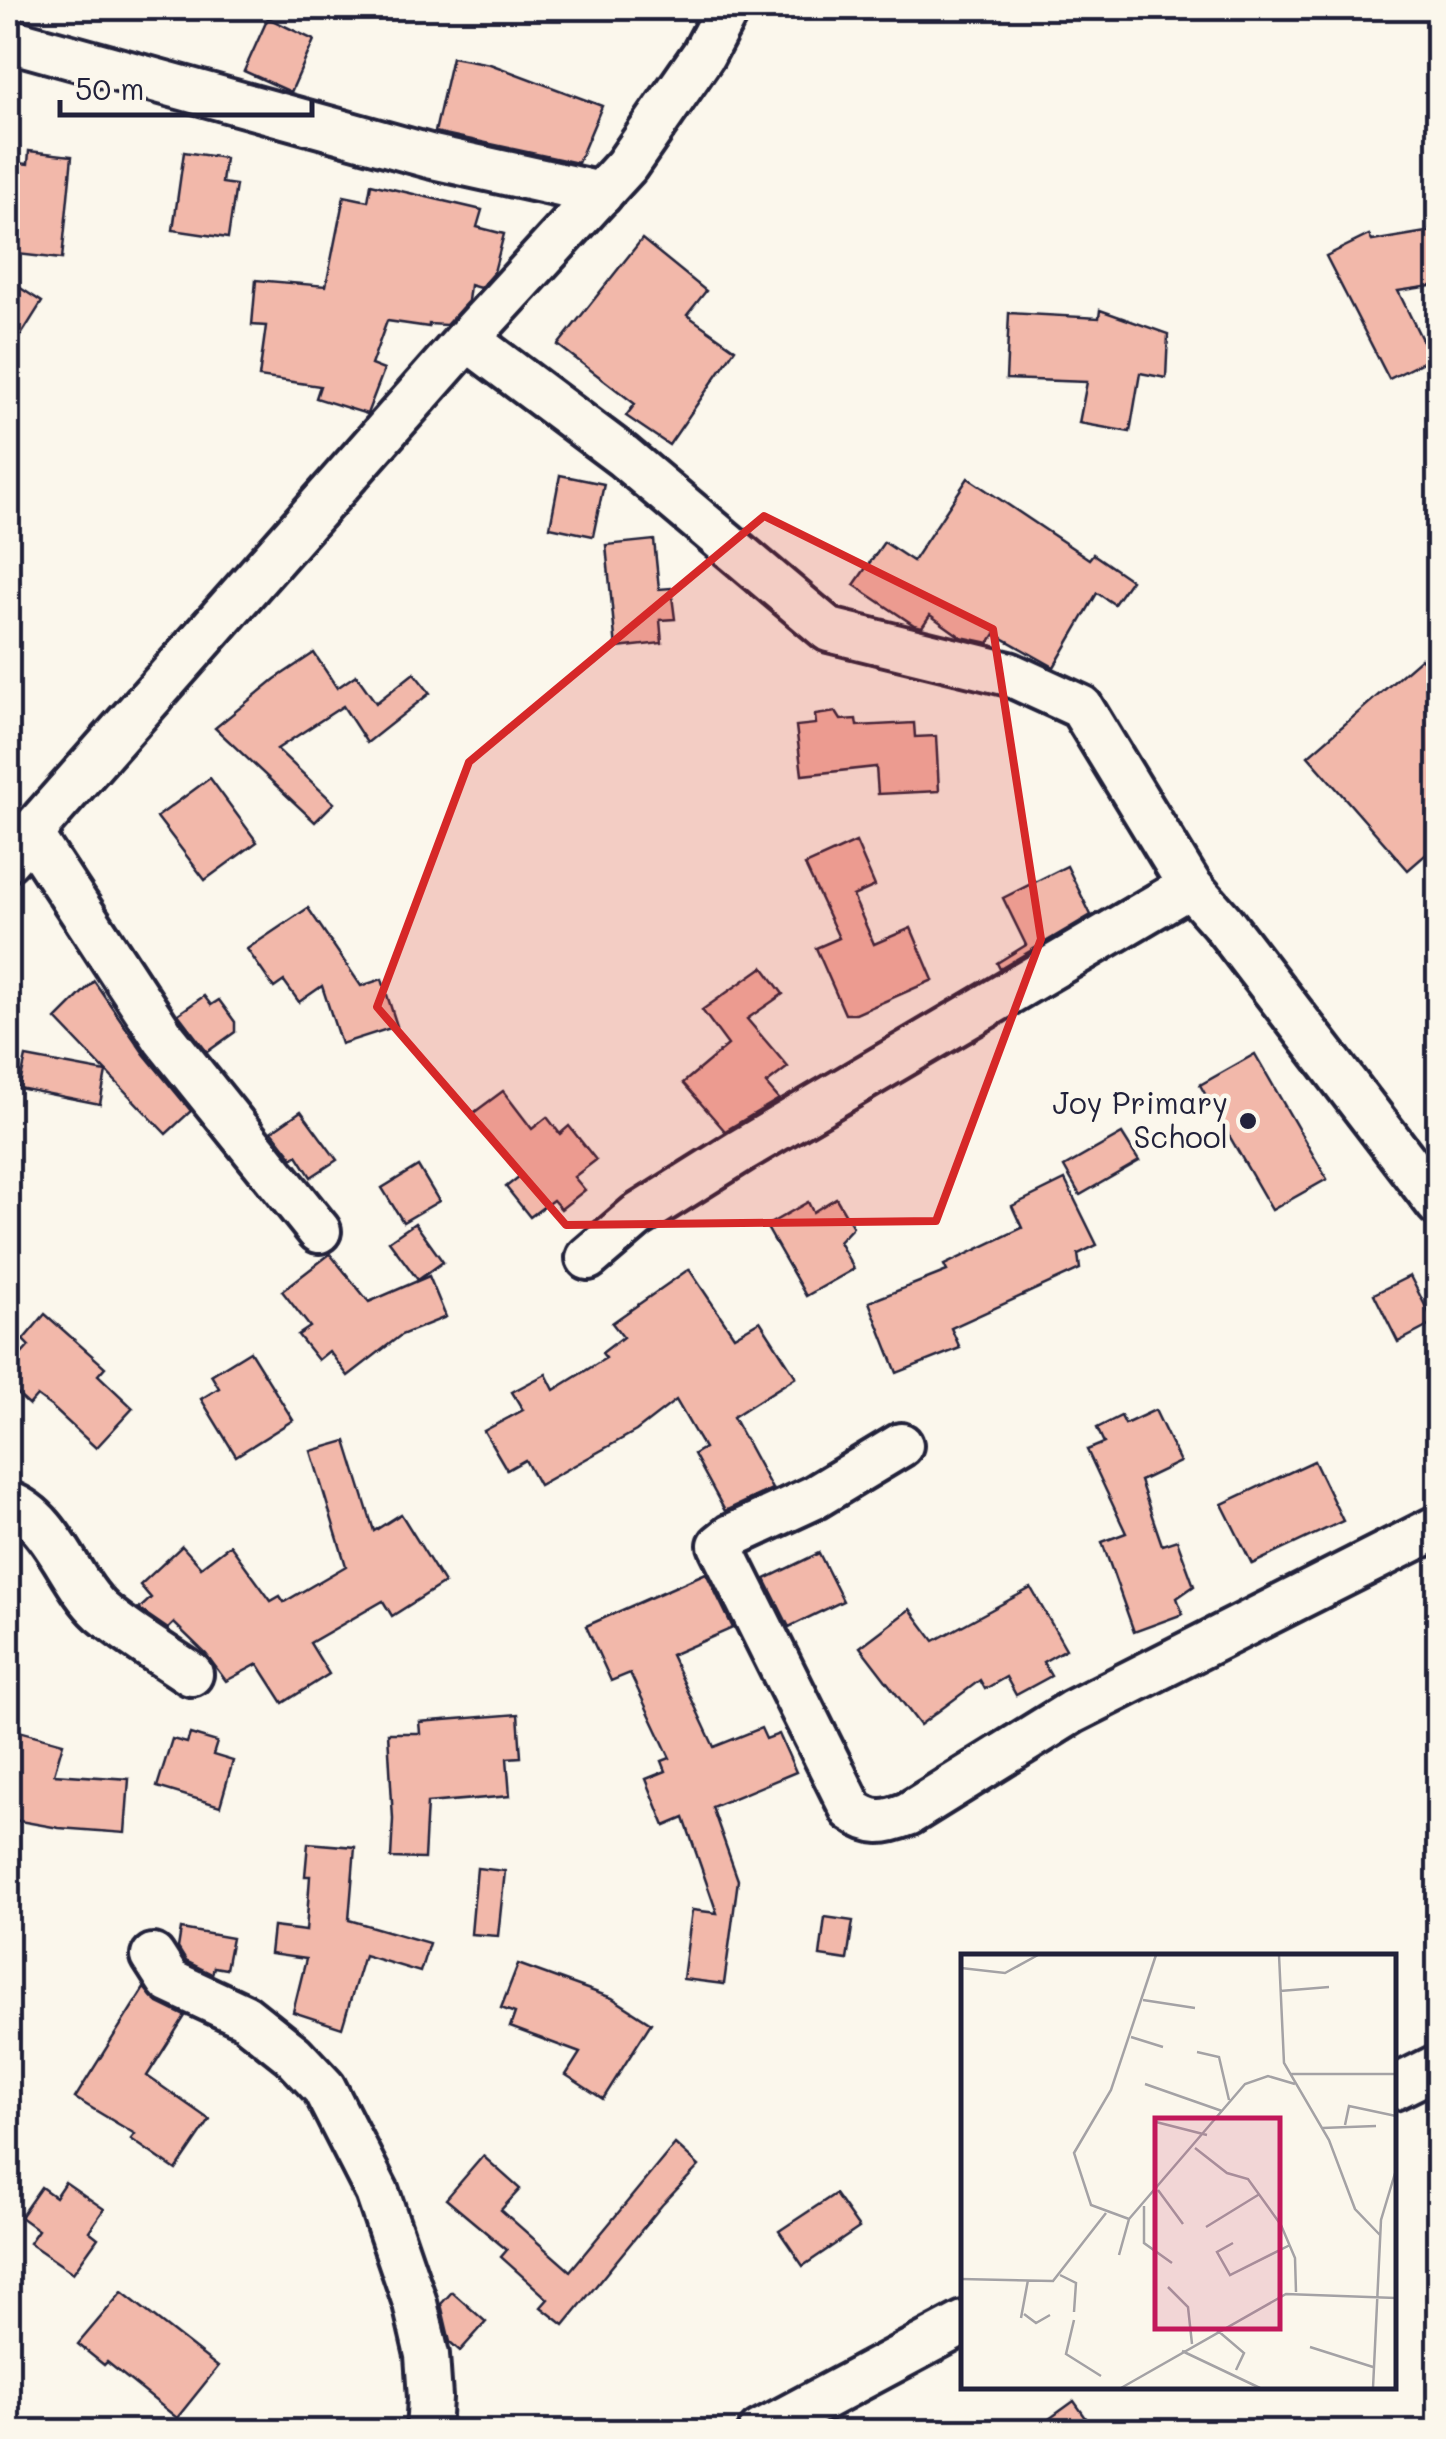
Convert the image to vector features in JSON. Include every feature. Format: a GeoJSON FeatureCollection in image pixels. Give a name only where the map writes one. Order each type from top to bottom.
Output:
{"type":"FeatureCollection","features":[{"type":"Feature","properties":{"kind":"street"},"geometry":{"type":"LineString","coordinates":[[319,1231],[164,1038],[19,846],[467,338],[626,166],[703,55],[728,8]]}},
{"type":"Feature","properties":{"kind":"street"},"geometry":{"type":"LineString","coordinates":[[12,41],[414,152],[601,194]]}},
{"type":"Feature","properties":{"kind":"street"},"geometry":{"type":"LineString","coordinates":[[467,338],[623,456],[829,630],[1010,674],[1081,707],[1190,886],[1222,922],[1438,1204]]}},
{"type":"Feature","properties":{"kind":"street"},"geometry":{"type":"LineString","coordinates":[[588,1258],[636,1216],[742,1150],[1190,886]]}},
{"type":"Feature","properties":{"kind":"street"},"geometry":{"type":"LineString","coordinates":[[901,1446],[815,1497],[720,1545],[852,1810],[868,1822],[886,1822],[908,1814],[1072,1712],[1438,1527]]}},
{"type":"Feature","properties":{"kind":"street"},"geometry":{"type":"LineString","coordinates":[[8,1503],[20,1508],[47,1534],[101,1611],[191,1674]]}},
{"type":"Feature","properties":{"kind":"street"},"geometry":{"type":"LineString","coordinates":[[153,1956],[169,1981],[244,2016],[294,2055],[324,2088],[376,2192],[415,2303],[426,2356],[428,2432]]}},
{"type":"Feature","properties":{"kind":"street"},"geometry":{"type":"LineString","coordinates":[[1396,2087],[1438,2066]]}},
{"type":"Feature","properties":{"kind":"street"},"geometry":{"type":"LineString","coordinates":[[760,2432],[961,2326]]}},
{"type":"Feature","properties":{"kind":"highlighted area"},"geometry":{"type":"Polygon","coordinates":[[[764,516],[993,629],[1041,939],[936,1221],[566,1225],[377,1007],[469,762],[764,516]]]}},
{"type":"Feature","properties":{"kind":"building"},"geometry":{"type":"Polygon","coordinates":[[[268,18],[314,40],[291,92],[244,71],[268,18]]]}},
{"type":"Feature","properties":{"kind":"building"},"geometry":{"type":"Polygon","coordinates":[[[452,57],[490,64],[602,106],[578,163],[435,132],[452,57]]]}},
{"type":"Feature","properties":{"kind":"building"},"geometry":{"type":"Polygon","coordinates":[[[29,151],[72,156],[62,259],[8,253],[8,162],[28,164],[29,151]]]}},
{"type":"Feature","properties":{"kind":"building"},"geometry":{"type":"Polygon","coordinates":[[[184,152],[225,158],[222,183],[236,185],[228,238],[173,230],[184,152]]]}},
{"type":"Feature","properties":{"kind":"building"},"geometry":{"type":"Polygon","coordinates":[[[371,184],[482,210],[477,227],[504,234],[494,272],[480,288],[470,285],[468,301],[446,325],[429,327],[387,321],[371,365],[384,370],[367,414],[316,398],[320,386],[259,377],[266,326],[252,325],[256,280],[326,286],[344,196],[368,201],[371,184]]]}},
{"type":"Feature","properties":{"kind":"building"},"geometry":{"type":"Polygon","coordinates":[[[1438,230],[1438,285],[1398,291],[1431,358],[1389,379],[1326,256],[1369,235],[1372,241],[1438,230]]]}},
{"type":"Feature","properties":{"kind":"building"},"geometry":{"type":"Polygon","coordinates":[[[642,239],[706,291],[687,315],[735,349],[669,445],[626,416],[635,404],[558,345],[642,239]]]}},
{"type":"Feature","properties":{"kind":"building"},"geometry":{"type":"Polygon","coordinates":[[[8,280],[42,302],[8,356],[8,280]]]}},
{"type":"Feature","properties":{"kind":"building"},"geometry":{"type":"Polygon","coordinates":[[[1100,310],[1168,334],[1166,378],[1140,373],[1130,432],[1079,423],[1087,382],[1006,379],[1009,313],[1099,318],[1100,310]]]}},
{"type":"Feature","properties":{"kind":"building"},"geometry":{"type":"Polygon","coordinates":[[[560,475],[604,484],[593,536],[550,527],[560,475]]]}},
{"type":"Feature","properties":{"kind":"building"},"geometry":{"type":"Polygon","coordinates":[[[968,478],[1089,559],[1093,554],[1131,580],[1114,604],[1097,593],[1054,667],[995,634],[989,643],[961,637],[930,615],[922,627],[914,625],[854,585],[884,542],[913,561],[968,478]]]}},
{"type":"Feature","properties":{"kind":"building"},"geometry":{"type":"Polygon","coordinates":[[[654,540],[659,589],[671,588],[675,619],[660,620],[662,643],[616,648],[606,545],[654,540]]]}},
{"type":"Feature","properties":{"kind":"building"},"geometry":{"type":"Polygon","coordinates":[[[314,653],[337,688],[356,675],[376,703],[414,673],[430,693],[367,743],[343,706],[277,749],[334,803],[315,822],[215,728],[314,653]]]}},
{"type":"Feature","properties":{"kind":"building"},"geometry":{"type":"Polygon","coordinates":[[[1421,658],[1438,679],[1438,844],[1408,870],[1308,756],[1421,658]]]}},
{"type":"Feature","properties":{"kind":"building"},"geometry":{"type":"Polygon","coordinates":[[[836,712],[841,720],[856,719],[857,726],[914,723],[915,737],[936,736],[939,791],[878,794],[876,767],[802,775],[796,726],[816,724],[815,715],[836,712]]]}},
{"type":"Feature","properties":{"kind":"building"},"geometry":{"type":"Polygon","coordinates":[[[210,778],[257,842],[205,880],[157,817],[210,778]]]}},
{"type":"Feature","properties":{"kind":"building"},"geometry":{"type":"Polygon","coordinates":[[[856,842],[875,886],[853,896],[874,944],[911,928],[933,980],[856,1014],[845,1014],[816,948],[839,938],[805,865],[856,842]]]}},
{"type":"Feature","properties":{"kind":"building"},"geometry":{"type":"Polygon","coordinates":[[[1067,866],[1091,915],[1000,969],[997,963],[1026,945],[1003,898],[1067,866]]]}},
{"type":"Feature","properties":{"kind":"building"},"geometry":{"type":"Polygon","coordinates":[[[308,908],[361,986],[382,979],[397,1026],[341,1044],[322,986],[299,1002],[284,981],[274,988],[247,949],[308,908]]]}},
{"type":"Feature","properties":{"kind":"building"},"geometry":{"type":"Polygon","coordinates":[[[763,967],[783,994],[747,1019],[788,1067],[766,1084],[779,1099],[725,1131],[683,1083],[728,1045],[702,1010],[763,967]]]}},
{"type":"Feature","properties":{"kind":"building"},"geometry":{"type":"Polygon","coordinates":[[[94,981],[144,1054],[191,1111],[166,1134],[56,1019],[94,981]]]}},
{"type":"Feature","properties":{"kind":"building"},"geometry":{"type":"Polygon","coordinates":[[[204,996],[211,1005],[219,1000],[235,1022],[235,1032],[207,1052],[178,1014],[204,996]]]}},
{"type":"Feature","properties":{"kind":"building"},"geometry":{"type":"Polygon","coordinates":[[[1255,1054],[1327,1179],[1272,1210],[1200,1085],[1255,1054]]]}},
{"type":"Feature","properties":{"kind":"building"},"geometry":{"type":"Polygon","coordinates":[[[26,1057],[106,1072],[100,1104],[19,1088],[26,1057]]]}},
{"type":"Feature","properties":{"kind":"building"},"geometry":{"type":"Polygon","coordinates":[[[503,1091],[532,1129],[547,1117],[560,1134],[569,1126],[596,1160],[574,1177],[585,1190],[561,1209],[553,1200],[530,1217],[506,1187],[520,1176],[472,1114],[503,1091]]]}},
{"type":"Feature","properties":{"kind":"building"},"geometry":{"type":"Polygon","coordinates":[[[301,1111],[337,1160],[311,1177],[297,1155],[293,1158],[272,1131],[301,1111]]]}},
{"type":"Feature","properties":{"kind":"building"},"geometry":{"type":"Polygon","coordinates":[[[1122,1134],[1139,1161],[1080,1195],[1064,1167],[1122,1134]]]}},
{"type":"Feature","properties":{"kind":"building"},"geometry":{"type":"Polygon","coordinates":[[[418,1166],[439,1201],[403,1222],[382,1188],[418,1166]]]}},
{"type":"Feature","properties":{"kind":"building"},"geometry":{"type":"Polygon","coordinates":[[[1065,1180],[1097,1245],[1078,1254],[1080,1269],[951,1328],[960,1348],[897,1373],[869,1302],[947,1271],[944,1265],[1022,1228],[1012,1206],[1065,1180]]]}},
{"type":"Feature","properties":{"kind":"building"},"geometry":{"type":"Polygon","coordinates":[[[836,1198],[853,1227],[839,1242],[854,1269],[806,1296],[766,1226],[808,1202],[813,1212],[836,1198]]]}},
{"type":"Feature","properties":{"kind":"building"},"geometry":{"type":"Polygon","coordinates":[[[415,1223],[443,1262],[418,1280],[389,1241],[415,1223]]]}},
{"type":"Feature","properties":{"kind":"building"},"geometry":{"type":"Polygon","coordinates":[[[330,1254],[369,1302],[429,1276],[446,1317],[401,1335],[348,1376],[329,1351],[318,1360],[298,1335],[310,1327],[282,1291],[330,1254]]]}},
{"type":"Feature","properties":{"kind":"building"},"geometry":{"type":"Polygon","coordinates":[[[689,1269],[734,1336],[760,1321],[796,1377],[733,1417],[772,1489],[725,1511],[694,1454],[704,1448],[676,1400],[636,1431],[539,1485],[525,1460],[507,1470],[484,1431],[523,1410],[512,1392],[546,1374],[554,1390],[606,1358],[602,1353],[623,1337],[612,1323],[689,1269]]]}},
{"type":"Feature","properties":{"kind":"building"},"geometry":{"type":"Polygon","coordinates":[[[1410,1276],[1434,1323],[1398,1342],[1374,1294],[1410,1276]]]}},
{"type":"Feature","properties":{"kind":"building"},"geometry":{"type":"Polygon","coordinates":[[[45,1314],[105,1367],[98,1375],[133,1408],[96,1448],[37,1396],[29,1405],[9,1387],[19,1376],[10,1367],[29,1346],[23,1340],[45,1314]]]}},
{"type":"Feature","properties":{"kind":"building"},"geometry":{"type":"Polygon","coordinates":[[[250,1351],[293,1420],[236,1456],[201,1399],[219,1388],[211,1375],[250,1351]]]}},
{"type":"Feature","properties":{"kind":"building"},"geometry":{"type":"Polygon","coordinates":[[[1155,1410],[1180,1462],[1140,1481],[1162,1545],[1177,1540],[1194,1586],[1177,1598],[1183,1614],[1134,1632],[1102,1542],[1126,1533],[1087,1450],[1104,1443],[1097,1428],[1121,1416],[1125,1424],[1155,1410]]]}},
{"type":"Feature","properties":{"kind":"building"},"geometry":{"type":"Polygon","coordinates":[[[346,1441],[374,1531],[401,1514],[444,1583],[392,1616],[383,1601],[310,1643],[329,1674],[283,1703],[258,1664],[226,1681],[206,1654],[174,1623],[168,1629],[139,1609],[151,1598],[140,1585],[182,1546],[201,1567],[230,1545],[271,1601],[280,1596],[284,1602],[346,1566],[311,1451],[346,1441]]]}},
{"type":"Feature","properties":{"kind":"building"},"geometry":{"type":"Polygon","coordinates":[[[1314,1461],[1343,1521],[1252,1564],[1222,1504],[1314,1461]]]}},
{"type":"Feature","properties":{"kind":"building"},"geometry":{"type":"Polygon","coordinates":[[[819,1553],[843,1601],[789,1627],[765,1579],[819,1553]]]}},
{"type":"Feature","properties":{"kind":"building"},"geometry":{"type":"Polygon","coordinates":[[[706,1573],[733,1628],[671,1655],[714,1747],[761,1728],[766,1739],[779,1734],[796,1772],[712,1807],[738,1880],[724,1984],[683,1979],[692,1910],[717,1913],[684,1818],[665,1826],[646,1779],[666,1771],[662,1761],[670,1758],[630,1673],[611,1681],[586,1626],[706,1573]]]}},
{"type":"Feature","properties":{"kind":"building"},"geometry":{"type":"Polygon","coordinates":[[[1031,1588],[1066,1649],[1043,1662],[1051,1676],[1016,1695],[1006,1677],[985,1689],[980,1680],[920,1725],[860,1647],[910,1609],[934,1641],[1031,1588]]]}},
{"type":"Feature","properties":{"kind":"building"},"geometry":{"type":"Polygon","coordinates":[[[518,1714],[521,1757],[507,1758],[510,1796],[427,1803],[424,1859],[391,1858],[388,1733],[420,1733],[419,1722],[518,1714]]]}},
{"type":"Feature","properties":{"kind":"building"},"geometry":{"type":"Polygon","coordinates":[[[8,1728],[63,1743],[54,1774],[129,1779],[125,1833],[8,1819],[8,1728]]]}},
{"type":"Feature","properties":{"kind":"building"},"geometry":{"type":"Polygon","coordinates":[[[190,1734],[217,1742],[213,1755],[233,1761],[220,1806],[157,1787],[172,1739],[187,1743],[190,1734]]]}},
{"type":"Feature","properties":{"kind":"building"},"geometry":{"type":"Polygon","coordinates":[[[308,1843],[355,1847],[349,1920],[429,1943],[420,1972],[364,1955],[342,2028],[293,2012],[306,1959],[270,1954],[273,1927],[306,1931],[308,1843]]]}},
{"type":"Feature","properties":{"kind":"building"},"geometry":{"type":"Polygon","coordinates":[[[477,1868],[505,1871],[498,1936],[471,1934],[477,1868]]]}},
{"type":"Feature","properties":{"kind":"building"},"geometry":{"type":"Polygon","coordinates":[[[825,1917],[853,1921],[847,1960],[820,1956],[825,1917]]]}},
{"type":"Feature","properties":{"kind":"building"},"geometry":{"type":"Polygon","coordinates":[[[181,1929],[232,1938],[226,1969],[214,1967],[212,1974],[186,1961],[178,1948],[181,1929]]]}},
{"type":"Feature","properties":{"kind":"building"},"geometry":{"type":"Polygon","coordinates":[[[518,1964],[612,1998],[651,2023],[603,2099],[566,2075],[580,2053],[510,2027],[515,2013],[501,2008],[518,1964]]]}},
{"type":"Feature","properties":{"kind":"building"},"geometry":{"type":"Polygon","coordinates":[[[144,1988],[158,2003],[185,2016],[147,2076],[210,2120],[176,2170],[131,2139],[135,2134],[75,2098],[144,1988]]]}},
{"type":"Feature","properties":{"kind":"building"},"geometry":{"type":"Polygon","coordinates":[[[675,2144],[699,2166],[564,2325],[541,2307],[548,2299],[501,2257],[507,2250],[446,2199],[483,2156],[520,2189],[501,2210],[570,2271],[675,2144]]]}},
{"type":"Feature","properties":{"kind":"building"},"geometry":{"type":"Polygon","coordinates":[[[65,2182],[104,2209],[89,2231],[98,2238],[73,2273],[29,2243],[38,2230],[20,2217],[41,2187],[55,2197],[65,2182]]]}},
{"type":"Feature","properties":{"kind":"building"},"geometry":{"type":"Polygon","coordinates":[[[835,2194],[859,2228],[803,2266],[779,2231],[835,2194]]]}},
{"type":"Feature","properties":{"kind":"building"},"geometry":{"type":"Polygon","coordinates":[[[122,2292],[218,2367],[177,2418],[78,2344],[122,2292]]]}},
{"type":"Feature","properties":{"kind":"building"},"geometry":{"type":"Polygon","coordinates":[[[452,2292],[486,2322],[460,2351],[450,2342],[441,2304],[452,2292]]]}},
{"type":"Feature","properties":{"kind":"building"},"geometry":{"type":"Polygon","coordinates":[[[1074,2401],[1096,2432],[1031,2432],[1074,2401]]]}},
{"type":"Feature","properties":{"kind":"place","name":"Joy Primary School"},"geometry":{"type":"Point","coordinates":[1248,1121]}}]}
